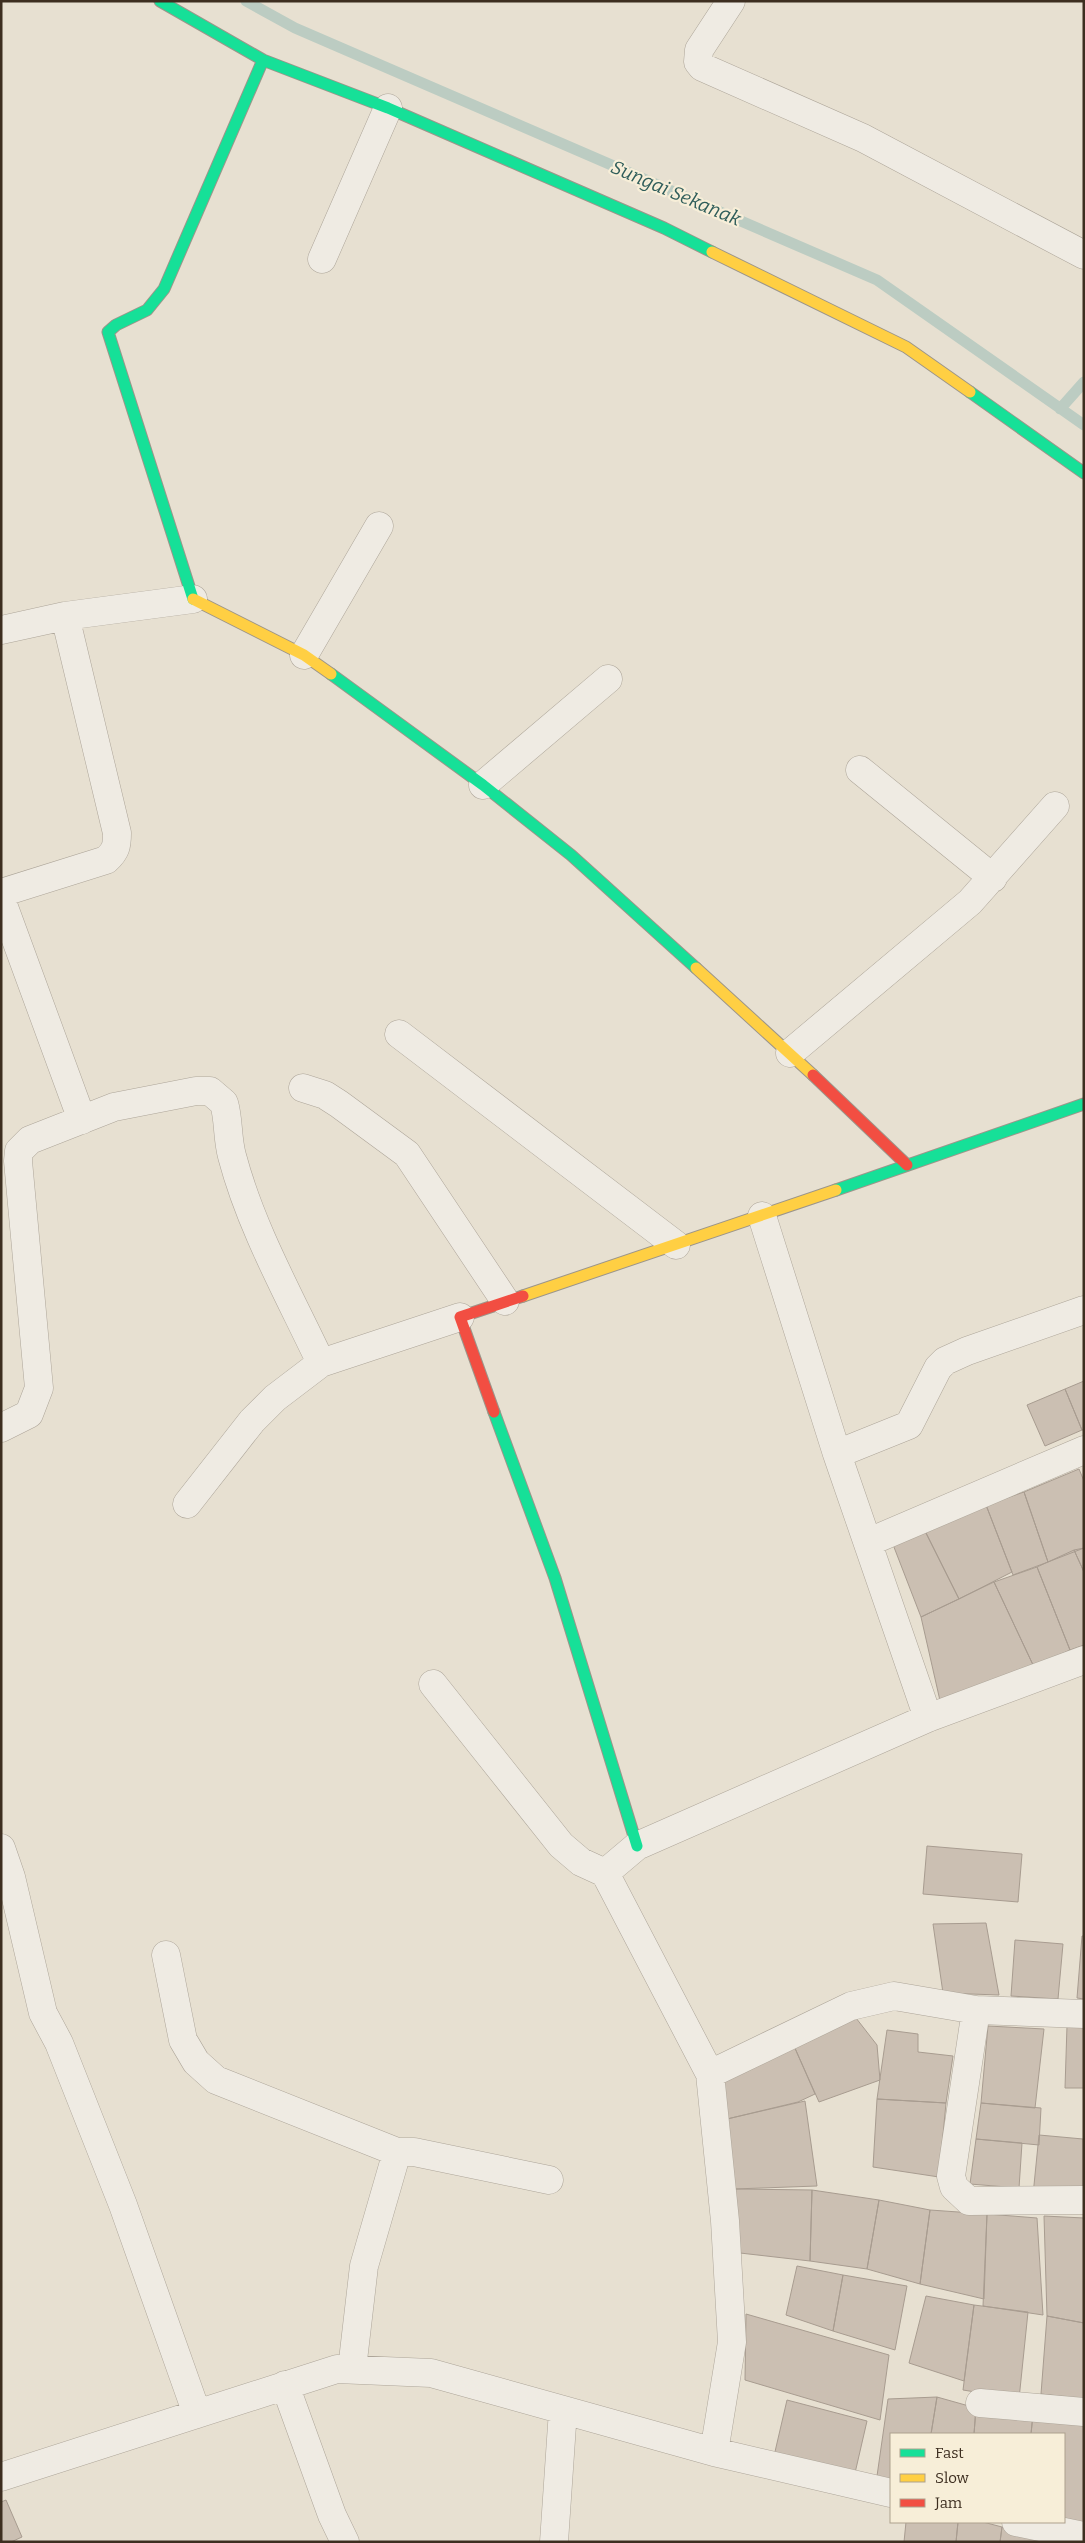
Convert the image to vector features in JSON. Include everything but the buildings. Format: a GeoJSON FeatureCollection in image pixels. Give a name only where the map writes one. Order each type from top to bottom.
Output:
{"type":"FeatureCollection","features":[{"type":"Feature","properties":{"kind":"street"},"geometry":{"type":"LineString","coordinates":[[160,1],[263,60],[388,108],[664,228],[906,347],[1084,473]]}},
{"type":"Feature","properties":{"kind":"street"},"geometry":{"type":"LineString","coordinates":[[731,1],[699,50],[697,56],[702,67],[863,138],[1084,255]]}},
{"type":"Feature","properties":{"kind":"street"},"geometry":{"type":"LineString","coordinates":[[193,599],[108,332],[116,325],[147,310],[164,289],[263,60]]}},
{"type":"Feature","properties":{"kind":"street"},"geometry":{"type":"LineString","coordinates":[[322,259],[388,108]]}},
{"type":"Feature","properties":{"kind":"street"},"geometry":{"type":"LineString","coordinates":[[304,655],[379,526]]}},
{"type":"Feature","properties":{"kind":"street"},"geometry":{"type":"LineString","coordinates":[[1,630],[65,616],[193,599],[304,655],[483,785],[571,855],[790,1052],[908,1165]]}},
{"type":"Feature","properties":{"kind":"street"},"geometry":{"type":"LineString","coordinates":[[1,893],[106,860],[113,854],[117,846],[117,833],[65,616]]}},
{"type":"Feature","properties":{"kind":"street"},"geometry":{"type":"LineString","coordinates":[[483,785],[608,679]]}},
{"type":"Feature","properties":{"kind":"street"},"geometry":{"type":"LineString","coordinates":[[860,770],[993,878]]}},
{"type":"Feature","properties":{"kind":"street"},"geometry":{"type":"LineString","coordinates":[[790,1052],[970,902],[993,878],[1054,806]]}},
{"type":"Feature","properties":{"kind":"street"},"geometry":{"type":"LineString","coordinates":[[1,899],[82,1120]]}},
{"type":"Feature","properties":{"kind":"street"},"geometry":{"type":"LineString","coordinates":[[399,1034],[676,1246]]}},
{"type":"Feature","properties":{"kind":"street"},"geometry":{"type":"LineString","coordinates":[[303,1088],[325,1095],[406,1154],[504,1301]]}},
{"type":"Feature","properties":{"kind":"street"},"geometry":{"type":"LineString","coordinates":[[1,1428],[29,1414],[39,1388],[18,1161],[19,1151],[30,1140],[114,1107],[196,1091],[210,1091],[217,1094],[226,1108],[231,1154],[242,1188],[264,1244],[321,1363]]}},
{"type":"Feature","properties":{"kind":"street"},"geometry":{"type":"LineString","coordinates":[[187,1504],[252,1421],[275,1398],[321,1363],[504,1301],[676,1246],[1084,1104]]}},
{"type":"Feature","properties":{"kind":"street"},"geometry":{"type":"LineString","coordinates":[[762,1216],[837,1454],[869,1542],[928,1718]]}},
{"type":"Feature","properties":{"kind":"street"},"geometry":{"type":"LineString","coordinates":[[837,1454],[909,1425],[938,1368],[945,1361],[967,1351],[1084,1310]]}},
{"type":"Feature","properties":{"kind":"street"},"geometry":{"type":"LineString","coordinates":[[460,1317],[555,1578],[638,1846]]}},
{"type":"Feature","properties":{"kind":"street"},"geometry":{"type":"LineString","coordinates":[[869,1542],[1084,1450]]}},
{"type":"Feature","properties":{"kind":"street"},"geometry":{"type":"LineString","coordinates":[[605,1874],[638,1846],[928,1718],[1084,1660]]}},
{"type":"Feature","properties":{"kind":"street"},"geometry":{"type":"LineString","coordinates":[[433,1684],[561,1845],[580,1862],[605,1874],[710,2074],[724,2221],[732,2342],[714,2452]]}},
{"type":"Feature","properties":{"kind":"street"},"geometry":{"type":"LineString","coordinates":[[1,1848],[11,1877],[43,2013],[59,2043],[123,2205],[197,2414]]}},
{"type":"Feature","properties":{"kind":"street"},"geometry":{"type":"LineString","coordinates":[[166,1955],[183,2040],[196,2062],[216,2080],[397,2152],[414,2152],[549,2180]]}},
{"type":"Feature","properties":{"kind":"street"},"geometry":{"type":"LineString","coordinates":[[710,2074],[852,2006],[894,1996],[976,2010],[1084,2014]]}},
{"type":"Feature","properties":{"kind":"street"},"geometry":{"type":"LineString","coordinates":[[976,2010],[951,2176],[954,2187],[969,2201],[1084,2200]]}},
{"type":"Feature","properties":{"kind":"street"},"geometry":{"type":"LineString","coordinates":[[352,2369],[364,2266],[397,2152]]}},
{"type":"Feature","properties":{"kind":"street"},"geometry":{"type":"LineString","coordinates":[[1,2477],[337,2368],[430,2373],[714,2452],[890,2493]]}},
{"type":"Feature","properties":{"kind":"street"},"geometry":{"type":"LineString","coordinates":[[285,2385],[332,2515],[345,2542]]}},
{"type":"Feature","properties":{"kind":"street"},"geometry":{"type":"LineString","coordinates":[[980,2403],[1084,2412]]}},
{"type":"Feature","properties":{"kind":"street"},"geometry":{"type":"LineString","coordinates":[[554,2542],[563,2410]]}},
{"type":"Feature","properties":{"kind":"street"},"geometry":{"type":"LineString","coordinates":[[1021,2523],[1084,2536]]}},
{"type":"Feature","properties":{"kind":"waterway","name":"Sungai Sekanak"},"geometry":{"type":"LineString","coordinates":[[246,1],[295,28],[877,280],[1084,425]]}},
{"type":"Feature","properties":{"kind":"waterway"},"geometry":{"type":"LineString","coordinates":[[1060,409],[1084,382]]}},
{"type":"Feature","properties":{"kind":"traffic: fast"},"geometry":{"type":"LineString","coordinates":[[160,1],[263,60],[388,108],[664,228],[712,252]]}},
{"type":"Feature","properties":{"kind":"traffic: fast"},"geometry":{"type":"LineString","coordinates":[[193,599],[108,332],[116,325],[147,310],[164,289],[263,60]]}},
{"type":"Feature","properties":{"kind":"traffic: fast"},"geometry":{"type":"LineString","coordinates":[[970,392],[1084,473]]}},
{"type":"Feature","properties":{"kind":"traffic: fast"},"geometry":{"type":"LineString","coordinates":[[331,674],[483,785],[571,855],[696,968]]}},
{"type":"Feature","properties":{"kind":"traffic: fast"},"geometry":{"type":"LineString","coordinates":[[836,1190],[1084,1104]]}},
{"type":"Feature","properties":{"kind":"traffic: fast"},"geometry":{"type":"LineString","coordinates":[[494,1412],[555,1578],[637,1846]]}},
{"type":"Feature","properties":{"kind":"traffic: slow"},"geometry":{"type":"LineString","coordinates":[[712,252],[906,347],[970,392]]}},
{"type":"Feature","properties":{"kind":"traffic: slow"},"geometry":{"type":"LineString","coordinates":[[193,599],[304,655],[331,674]]}},
{"type":"Feature","properties":{"kind":"traffic: slow"},"geometry":{"type":"LineString","coordinates":[[696,968],[813,1075]]}},
{"type":"Feature","properties":{"kind":"traffic: slow"},"geometry":{"type":"LineString","coordinates":[[523,1296],[836,1190]]}},
{"type":"Feature","properties":{"kind":"traffic: jam"},"geometry":{"type":"LineString","coordinates":[[813,1075],[907,1165]]}},
{"type":"Feature","properties":{"kind":"traffic: jam"},"geometry":{"type":"LineString","coordinates":[[494,1412],[460,1317],[523,1296]]}}]}
